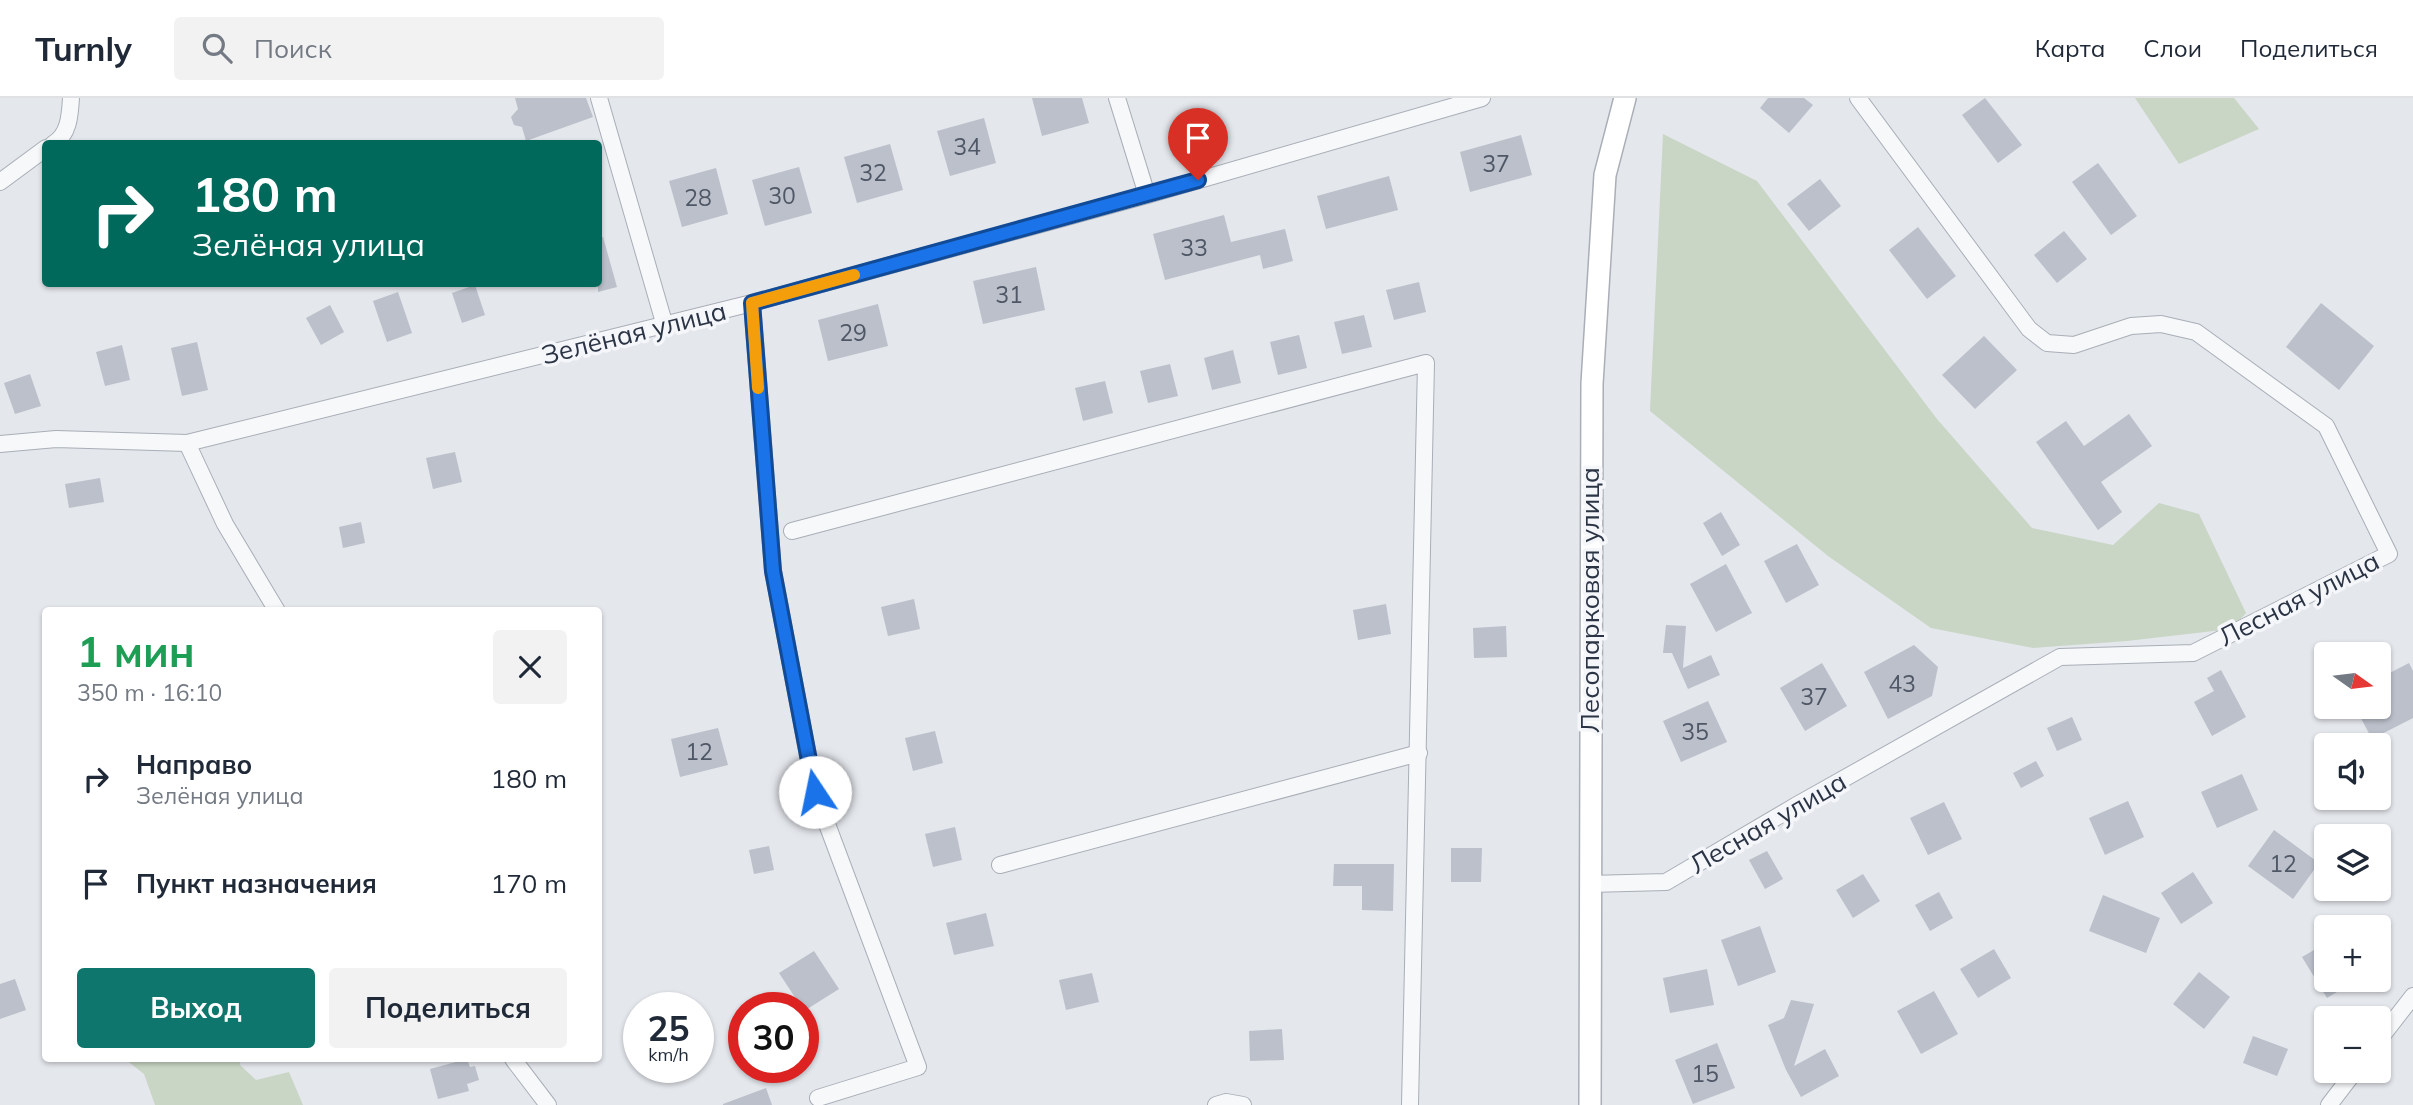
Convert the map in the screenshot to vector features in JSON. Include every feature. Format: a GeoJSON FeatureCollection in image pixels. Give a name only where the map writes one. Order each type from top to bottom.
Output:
{"type":"FeatureCollection","features":[{"type":"Feature","properties":{"kind":"street"},"geometry":{"type":"LineString","coordinates":[[60,140],[70,120],[71,98]]}},
{"type":"Feature","properties":{"kind":"street"},"geometry":{"type":"LineString","coordinates":[[598,98],[665,326]]}},
{"type":"Feature","properties":{"kind":"street"},"geometry":{"type":"LineString","coordinates":[[1117,98],[1147,195]]}},
{"type":"Feature","properties":{"kind":"street","name":"Зелёная улица"},"geometry":{"type":"LineString","coordinates":[[0,443],[56,439],[187,443],[752,303],[1147,195],[1482,98]]}},
{"type":"Feature","properties":{"kind":"street","name":"Лесопарковая улица"},"geometry":{"type":"LineString","coordinates":[[1590,1105],[1592,384],[1605,175],[1625,98]]}},
{"type":"Feature","properties":{"kind":"street","name":"Лесная улица"},"geometry":{"type":"LineString","coordinates":[[1589,884],[1666,882],[2060,657],[2193,653],[2389,554],[2326,426],[2196,332],[2161,324],[2131,326],[2074,345],[2047,343],[2029,328],[1858,98]]}},
{"type":"Feature","properties":{"kind":"street"},"geometry":{"type":"LineString","coordinates":[[0,181],[42,151]]}},
{"type":"Feature","properties":{"kind":"street"},"geometry":{"type":"LineString","coordinates":[[752,303],[773,571],[815,792],[918,1067],[818,1098]]}},
{"type":"Feature","properties":{"kind":"street"},"geometry":{"type":"LineString","coordinates":[[792,531],[1426,363],[1410,1105]]}},
{"type":"Feature","properties":{"kind":"street"},"geometry":{"type":"LineString","coordinates":[[187,443],[225,524],[275,607]]}},
{"type":"Feature","properties":{"kind":"street"},"geometry":{"type":"LineString","coordinates":[[1000,865],[1419,753]]}},
{"type":"Feature","properties":{"kind":"street"},"geometry":{"type":"LineString","coordinates":[[2391,1024],[2413,996]]}},
{"type":"Feature","properties":{"kind":"street"},"geometry":{"type":"LineString","coordinates":[[515,1062],[548,1105]]}},
{"type":"Feature","properties":{"kind":"street"},"geometry":{"type":"LineString","coordinates":[[2329,1105],[2346,1083]]}},
{"type":"Feature","properties":{"kind":"street"},"geometry":{"type":"LineString","coordinates":[[1216,1105],[1226,1101],[1243,1105]]}},
{"type":"Feature","properties":{"kind":"green space"},"geometry":{"type":"Polygon","coordinates":[[[2135,98],[2234,98],[2259,129],[2179,164],[2135,98]]]}},
{"type":"Feature","properties":{"kind":"green space"},"geometry":{"type":"Polygon","coordinates":[[[1663,134],[1757,181],[1937,419],[2032,528],[2113,545],[2159,503],[2199,514],[2246,613],[2231,629],[2033,648],[1931,628],[1828,556],[1650,411],[1663,134]]]}},
{"type":"Feature","properties":{"kind":"green space"},"geometry":{"type":"Polygon","coordinates":[[[129,1062],[240,1062],[256,1080],[289,1072],[303,1105],[155,1105],[144,1074],[129,1062]]]}},
{"type":"Feature","properties":{"kind":"building"},"geometry":{"type":"Polygon","coordinates":[[[515,98],[586,98],[593,117],[526,140],[522,127],[514,125],[511,117],[518,109],[515,98]]]}},
{"type":"Feature","properties":{"kind":"building"},"geometry":{"type":"Polygon","coordinates":[[[1032,98],[1082,98],[1089,123],[1042,136],[1032,98]]]}},
{"type":"Feature","properties":{"kind":"building"},"geometry":{"type":"Polygon","coordinates":[[[1768,98],[1804,98],[1813,105],[1789,133],[1760,108],[1768,98]]]}},
{"type":"Feature","properties":{"kind":"building"},"geometry":{"type":"Polygon","coordinates":[[[1985,98],[2022,145],[1998,163],[1962,115],[1985,98]]]}},
{"type":"Feature","properties":{"kind":"building"},"geometry":{"type":"Polygon","coordinates":[[[984,118],[996,163],[950,176],[937,131],[984,118]]]}},
{"type":"Feature","properties":{"kind":"building"},"geometry":{"type":"Polygon","coordinates":[[[1521,135],[1532,175],[1470,192],[1460,152],[1521,135]]]}},
{"type":"Feature","properties":{"kind":"building"},"geometry":{"type":"Polygon","coordinates":[[[890,144],[903,190],[857,203],[844,157],[890,144]]]}},
{"type":"Feature","properties":{"kind":"building"},"geometry":{"type":"Polygon","coordinates":[[[2098,163],[2137,216],[2111,235],[2072,182],[2098,163]]]}},
{"type":"Feature","properties":{"kind":"building"},"geometry":{"type":"Polygon","coordinates":[[[799,167],[812,213],[765,226],[752,180],[799,167]]]}},
{"type":"Feature","properties":{"kind":"building"},"geometry":{"type":"Polygon","coordinates":[[[716,168],[728,214],[682,227],[669,181],[716,168]]]}},
{"type":"Feature","properties":{"kind":"building"},"geometry":{"type":"Polygon","coordinates":[[[1389,176],[1398,210],[1326,229],[1317,196],[1389,176]]]}},
{"type":"Feature","properties":{"kind":"building"},"geometry":{"type":"Polygon","coordinates":[[[1820,179],[1841,206],[1809,231],[1787,204],[1820,179]]]}},
{"type":"Feature","properties":{"kind":"building"},"geometry":{"type":"Polygon","coordinates":[[[1224,215],[1231,242],[1285,229],[1293,261],[1263,269],[1260,255],[1165,280],[1153,234],[1224,215]]]}},
{"type":"Feature","properties":{"kind":"building"},"geometry":{"type":"Polygon","coordinates":[[[1918,227],[1956,276],[1927,299],[1889,250],[1918,227]]]}},
{"type":"Feature","properties":{"kind":"building"},"geometry":{"type":"Polygon","coordinates":[[[2064,231],[2087,259],[2057,283],[2034,255],[2064,231]]]}},
{"type":"Feature","properties":{"kind":"building"},"geometry":{"type":"Polygon","coordinates":[[[602,237],[617,287],[598,292],[598,287],[602,287],[602,237]]]}},
{"type":"Feature","properties":{"kind":"building"},"geometry":{"type":"Polygon","coordinates":[[[1036,267],[1045,310],[983,324],[973,281],[1036,267]]]}},
{"type":"Feature","properties":{"kind":"building"},"geometry":{"type":"Polygon","coordinates":[[[1419,282],[1426,312],[1394,320],[1386,290],[1419,282]]]}},
{"type":"Feature","properties":{"kind":"building"},"geometry":{"type":"Polygon","coordinates":[[[476,287],[485,315],[462,323],[452,293],[476,287]]]}},
{"type":"Feature","properties":{"kind":"building"},"geometry":{"type":"Polygon","coordinates":[[[398,292],[412,333],[387,342],[373,301],[398,292]]]}},
{"type":"Feature","properties":{"kind":"building"},"geometry":{"type":"Polygon","coordinates":[[[2321,303],[2374,346],[2339,390],[2286,347],[2321,303]]]}},
{"type":"Feature","properties":{"kind":"building"},"geometry":{"type":"Polygon","coordinates":[[[878,304],[888,346],[828,361],[818,320],[878,304]]]}},
{"type":"Feature","properties":{"kind":"building"},"geometry":{"type":"Polygon","coordinates":[[[330,305],[344,332],[321,345],[306,318],[330,305]]]}},
{"type":"Feature","properties":{"kind":"building"},"geometry":{"type":"Polygon","coordinates":[[[1364,315],[1372,347],[1342,354],[1334,322],[1364,315]]]}},
{"type":"Feature","properties":{"kind":"building"},"geometry":{"type":"Polygon","coordinates":[[[1299,335],[1307,368],[1278,375],[1270,342],[1299,335]]]}},
{"type":"Feature","properties":{"kind":"building"},"geometry":{"type":"Polygon","coordinates":[[[1984,336],[2017,370],[1975,409],[1942,375],[1984,336]]]}},
{"type":"Feature","properties":{"kind":"building"},"geometry":{"type":"Polygon","coordinates":[[[197,342],[208,390],[182,396],[171,348],[197,342]]]}},
{"type":"Feature","properties":{"kind":"building"},"geometry":{"type":"Polygon","coordinates":[[[122,345],[130,380],[105,386],[96,352],[122,345]]]}},
{"type":"Feature","properties":{"kind":"building"},"geometry":{"type":"Polygon","coordinates":[[[1233,350],[1241,383],[1212,390],[1204,358],[1233,350]]]}},
{"type":"Feature","properties":{"kind":"building"},"geometry":{"type":"Polygon","coordinates":[[[1170,364],[1178,396],[1148,403],[1140,371],[1170,364]]]}},
{"type":"Feature","properties":{"kind":"building"},"geometry":{"type":"Polygon","coordinates":[[[30,374],[41,406],[15,414],[4,383],[30,374]]]}},
{"type":"Feature","properties":{"kind":"building"},"geometry":{"type":"Polygon","coordinates":[[[1105,381],[1113,413],[1083,421],[1075,388],[1105,381]]]}},
{"type":"Feature","properties":{"kind":"building"},"geometry":{"type":"Polygon","coordinates":[[[2129,414],[2152,446],[2101,482],[2122,512],[2098,530],[2036,442],[2066,421],[2084,446],[2129,414]]]}},
{"type":"Feature","properties":{"kind":"building"},"geometry":{"type":"Polygon","coordinates":[[[455,452],[462,482],[433,489],[426,458],[455,452]]]}},
{"type":"Feature","properties":{"kind":"building"},"geometry":{"type":"Polygon","coordinates":[[[100,478],[104,502],[69,508],[65,484],[100,478]]]}},
{"type":"Feature","properties":{"kind":"building"},"geometry":{"type":"Polygon","coordinates":[[[1721,512],[1740,545],[1722,556],[1703,523],[1721,512]]]}},
{"type":"Feature","properties":{"kind":"building"},"geometry":{"type":"Polygon","coordinates":[[[361,522],[365,543],[343,548],[339,527],[361,522]]]}},
{"type":"Feature","properties":{"kind":"building"},"geometry":{"type":"Polygon","coordinates":[[[1797,544],[1819,585],[1786,603],[1764,561],[1797,544]]]}},
{"type":"Feature","properties":{"kind":"building"},"geometry":{"type":"Polygon","coordinates":[[[1726,564],[1752,613],[1716,632],[1690,584],[1726,564]]]}},
{"type":"Feature","properties":{"kind":"building"},"geometry":{"type":"Polygon","coordinates":[[[914,599],[920,629],[888,636],[881,607],[914,599]]]}},
{"type":"Feature","properties":{"kind":"building"},"geometry":{"type":"Polygon","coordinates":[[[1386,604],[1391,634],[1358,640],[1353,610],[1386,604]]]}},
{"type":"Feature","properties":{"kind":"building"},"geometry":{"type":"Polygon","coordinates":[[[1666,625],[1686,626],[1683,668],[1711,655],[1720,675],[1688,689],[1672,653],[1663,653],[1666,625]]]}},
{"type":"Feature","properties":{"kind":"building"},"geometry":{"type":"Polygon","coordinates":[[[1506,626],[1507,657],[1474,658],[1473,628],[1506,626]]]}},
{"type":"Feature","properties":{"kind":"building"},"geometry":{"type":"Polygon","coordinates":[[[1914,645],[1938,667],[1932,696],[1888,719],[1864,672],[1914,645]]]}},
{"type":"Feature","properties":{"kind":"building"},"geometry":{"type":"Polygon","coordinates":[[[1822,663],[1847,706],[1805,731],[1780,688],[1822,663]]]}},
{"type":"Feature","properties":{"kind":"building"},"geometry":{"type":"Polygon","coordinates":[[[2409,663],[2413,671],[2413,718],[2384,733],[2369,733],[2361,719],[2391,719],[2391,672],[2409,663]]]}},
{"type":"Feature","properties":{"kind":"building"},"geometry":{"type":"Polygon","coordinates":[[[2221,670],[2246,717],[2212,736],[2194,702],[2214,691],[2207,678],[2221,670]]]}},
{"type":"Feature","properties":{"kind":"building"},"geometry":{"type":"Polygon","coordinates":[[[1708,701],[1727,742],[1681,762],[1663,721],[1708,701]]]}},
{"type":"Feature","properties":{"kind":"building"},"geometry":{"type":"Polygon","coordinates":[[[2072,717],[2082,740],[2057,751],[2047,728],[2072,717]]]}},
{"type":"Feature","properties":{"kind":"building"},"geometry":{"type":"Polygon","coordinates":[[[718,728],[728,765],[680,777],[671,739],[718,728]]]}},
{"type":"Feature","properties":{"kind":"building"},"geometry":{"type":"Polygon","coordinates":[[[935,731],[943,763],[913,771],[905,738],[935,731]]]}},
{"type":"Feature","properties":{"kind":"building"},"geometry":{"type":"Polygon","coordinates":[[[2036,761],[2044,776],[2021,788],[2013,773],[2036,761]]]}},
{"type":"Feature","properties":{"kind":"building"},"geometry":{"type":"Polygon","coordinates":[[[2242,774],[2258,810],[2217,828],[2201,792],[2242,774]]]}},
{"type":"Feature","properties":{"kind":"building"},"geometry":{"type":"Polygon","coordinates":[[[2128,801],[2144,837],[2105,855],[2089,818],[2128,801]]]}},
{"type":"Feature","properties":{"kind":"building"},"geometry":{"type":"Polygon","coordinates":[[[1944,802],[1962,839],[1928,855],[1910,818],[1944,802]]]}},
{"type":"Feature","properties":{"kind":"building"},"geometry":{"type":"Polygon","coordinates":[[[955,827],[962,860],[933,867],[925,834],[955,827]]]}},
{"type":"Feature","properties":{"kind":"building"},"geometry":{"type":"Polygon","coordinates":[[[2274,830],[2314,859],[2314,870],[2293,899],[2248,866],[2274,830]]]}},
{"type":"Feature","properties":{"kind":"building"},"geometry":{"type":"Polygon","coordinates":[[[769,846],[774,870],[754,874],[749,850],[769,846]]]}},
{"type":"Feature","properties":{"kind":"building"},"geometry":{"type":"Polygon","coordinates":[[[1451,848],[1482,848],[1481,882],[1451,882],[1451,848]]]}},
{"type":"Feature","properties":{"kind":"building"},"geometry":{"type":"Polygon","coordinates":[[[1767,851],[1783,879],[1765,889],[1749,860],[1767,851]]]}},
{"type":"Feature","properties":{"kind":"building"},"geometry":{"type":"Polygon","coordinates":[[[1334,864],[1394,864],[1393,911],[1362,910],[1362,886],[1333,886],[1334,864]]]}},
{"type":"Feature","properties":{"kind":"building"},"geometry":{"type":"Polygon","coordinates":[[[2193,872],[2213,903],[2181,924],[2161,893],[2193,872]]]}},
{"type":"Feature","properties":{"kind":"building"},"geometry":{"type":"Polygon","coordinates":[[[1863,874],[1880,901],[1853,918],[1836,890],[1863,874]]]}},
{"type":"Feature","properties":{"kind":"building"},"geometry":{"type":"Polygon","coordinates":[[[1939,892],[1953,918],[1930,931],[1915,905],[1939,892]]]}},
{"type":"Feature","properties":{"kind":"building"},"geometry":{"type":"Polygon","coordinates":[[[2103,895],[2160,918],[2146,953],[2089,931],[2103,895]]]}},
{"type":"Feature","properties":{"kind":"building"},"geometry":{"type":"Polygon","coordinates":[[[986,913],[994,946],[954,955],[946,923],[986,913]]]}},
{"type":"Feature","properties":{"kind":"building"},"geometry":{"type":"Polygon","coordinates":[[[1760,926],[1776,972],[1738,986],[1721,940],[1760,926]]]}},
{"type":"Feature","properties":{"kind":"building"},"geometry":{"type":"Polygon","coordinates":[[[1994,949],[2011,978],[1978,998],[1960,969],[1994,949]]]}},
{"type":"Feature","properties":{"kind":"building"},"geometry":{"type":"Polygon","coordinates":[[[2314,950],[2314,977],[2302,957],[2314,950]]]}},
{"type":"Feature","properties":{"kind":"building"},"geometry":{"type":"Polygon","coordinates":[[[814,951],[839,989],[819,1002],[819,992],[792,992],[779,973],[814,951]]]}},
{"type":"Feature","properties":{"kind":"building"},"geometry":{"type":"Polygon","coordinates":[[[1707,969],[1714,1005],[1670,1013],[1663,978],[1707,969]]]}},
{"type":"Feature","properties":{"kind":"building"},"geometry":{"type":"Polygon","coordinates":[[[2199,972],[2230,997],[2204,1029],[2173,1004],[2199,972]]]}},
{"type":"Feature","properties":{"kind":"building"},"geometry":{"type":"Polygon","coordinates":[[[1092,973],[1099,1002],[1066,1010],[1059,980],[1092,973]]]}},
{"type":"Feature","properties":{"kind":"building"},"geometry":{"type":"Polygon","coordinates":[[[15,979],[26,1010],[0,1019],[0,984],[15,979]]]}},
{"type":"Feature","properties":{"kind":"building"},"geometry":{"type":"Polygon","coordinates":[[[1934,991],[1958,1034],[1921,1054],[1897,1011],[1934,991]]]}},
{"type":"Feature","properties":{"kind":"building"},"geometry":{"type":"Polygon","coordinates":[[[2323,992],[2337,992],[2327,998],[2323,992]]]}},
{"type":"Feature","properties":{"kind":"building"},"geometry":{"type":"Polygon","coordinates":[[[1791,1000],[1814,1004],[1794,1066],[1825,1049],[1839,1076],[1801,1097],[1786,1070],[1768,1025],[1784,1018],[1791,1000]]]}},
{"type":"Feature","properties":{"kind":"building"},"geometry":{"type":"Polygon","coordinates":[[[1282,1029],[1284,1060],[1250,1061],[1249,1031],[1282,1029]]]}},
{"type":"Feature","properties":{"kind":"building"},"geometry":{"type":"Polygon","coordinates":[[[2253,1036],[2288,1049],[2277,1076],[2243,1063],[2253,1036]]]}},
{"type":"Feature","properties":{"kind":"building"},"geometry":{"type":"Polygon","coordinates":[[[1717,1043],[1735,1088],[1693,1104],[1675,1060],[1717,1043]]]}},
{"type":"Feature","properties":{"kind":"building"},"geometry":{"type":"Polygon","coordinates":[[[456,1062],[468,1062],[470,1067],[475,1066],[479,1080],[467,1084],[469,1091],[438,1099],[430,1069],[456,1062]]]}},
{"type":"Feature","properties":{"kind":"building"},"geometry":{"type":"Polygon","coordinates":[[[766,1088],[772,1105],[723,1105],[723,1104],[766,1088]]]}},
{"type":"Feature","properties":{"kind":"slow traffic"},"geometry":{"type":"LineString","coordinates":[[758,388],[752,303],[854,275]]}},
{"type":"Feature","properties":{"kind":"route"},"geometry":{"type":"LineString","coordinates":[[815,792],[773,571],[752,303],[1198,180]]}}]}
